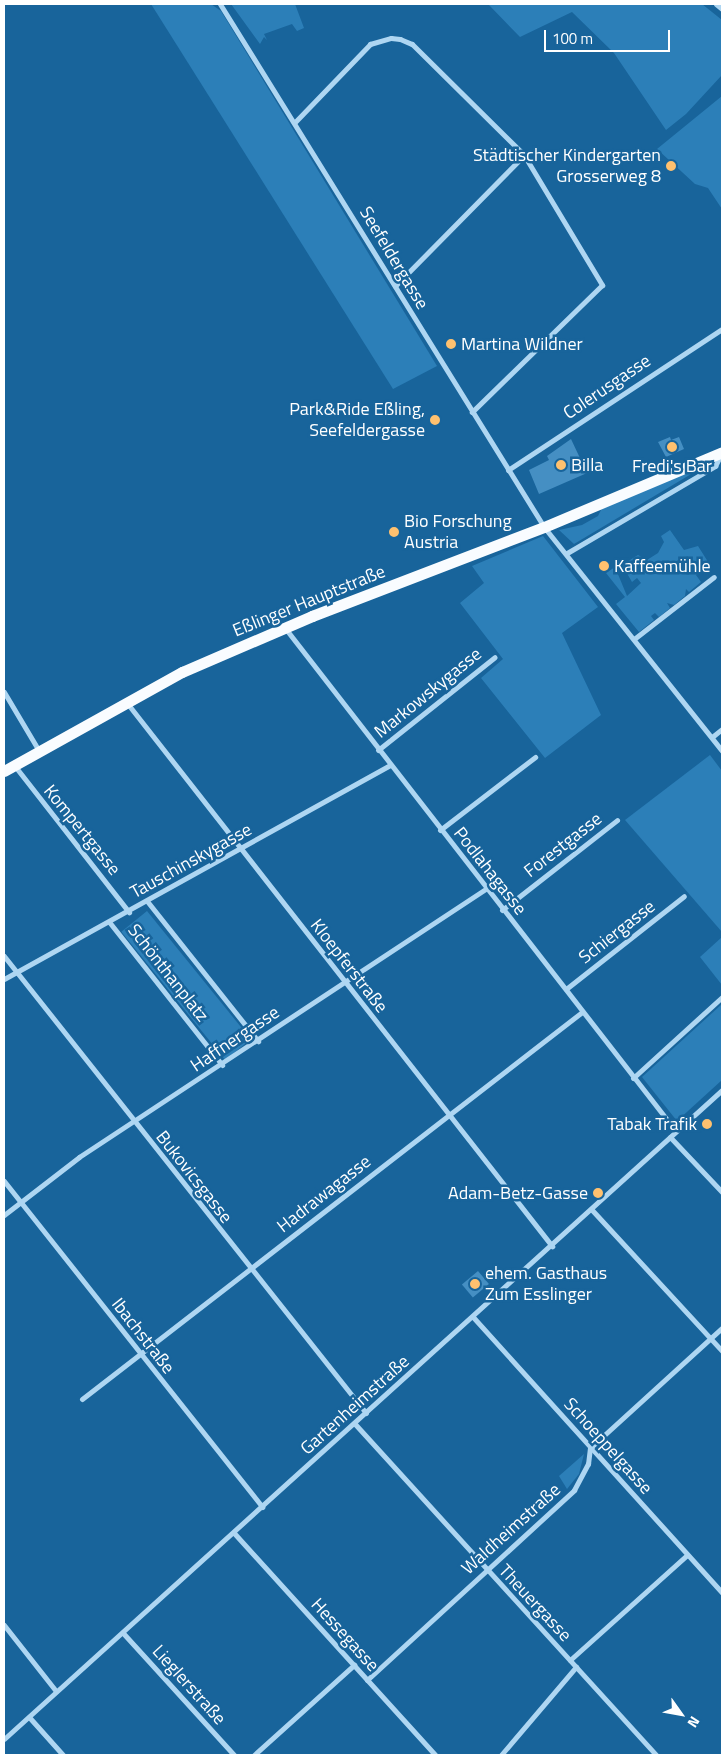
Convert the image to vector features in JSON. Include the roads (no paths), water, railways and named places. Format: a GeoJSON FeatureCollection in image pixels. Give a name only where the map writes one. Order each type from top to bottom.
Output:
{"type":"FeatureCollection","features":[{"type":"Feature","properties":{"kind":"main road","name":"Eßlinger Hauptstraße"},"geometry":{"type":"LineString","coordinates":[[9,768],[167,679],[284,628],[544,527],[722,452]]}},
{"type":"Feature","properties":{"kind":"street","name":"Seefeldergasse"},"geometry":{"type":"LineString","coordinates":[[220,4],[296,121],[395,286],[544,527],[567,553],[722,751]]}},
{"type":"Feature","properties":{"kind":"street"},"geometry":{"type":"LineString","coordinates":[[716,4],[722,9]]}},
{"type":"Feature","properties":{"kind":"street"},"geometry":{"type":"LineString","coordinates":[[296,121],[370,44],[391,38],[412,44],[524,155],[602,285],[472,412]]}},
{"type":"Feature","properties":{"kind":"street"},"geometry":{"type":"LineString","coordinates":[[395,286],[524,155]]}},
{"type":"Feature","properties":{"kind":"street","name":"Colerusgasse"},"geometry":{"type":"LineString","coordinates":[[508,470],[722,329]]}},
{"type":"Feature","properties":{"kind":"street","name":"Eßlinger Hauptstraße"},"geometry":{"type":"LineString","coordinates":[[567,553],[715,466],[722,452]]}},
{"type":"Feature","properties":{"kind":"street"},"geometry":{"type":"LineString","coordinates":[[634,639],[714,577]]}},
{"type":"Feature","properties":{"kind":"street","name":"Podlahagasse"},"geometry":{"type":"LineString","coordinates":[[284,628],[485,889],[566,989],[675,1130]]}},
{"type":"Feature","properties":{"kind":"street","name":"Markowskygasse"},"geometry":{"type":"LineString","coordinates":[[378,750],[495,657]]}},
{"type":"Feature","properties":{"kind":"street"},"geometry":{"type":"LineString","coordinates":[[4,692],[39,752]]}},
{"type":"Feature","properties":{"kind":"street","name":"Kloepferstraße"},"geometry":{"type":"LineString","coordinates":[[126,703],[448,1116],[552,1246]]}},
{"type":"Feature","properties":{"kind":"street"},"geometry":{"type":"LineString","coordinates":[[712,737],[722,729]]}},
{"type":"Feature","properties":{"kind":"street"},"geometry":{"type":"LineString","coordinates":[[440,830],[535,757]]}},
{"type":"Feature","properties":{"kind":"street","name":"Tauschinskygasse"},"geometry":{"type":"LineString","coordinates":[[4,979],[110,923],[390,765]]}},
{"type":"Feature","properties":{"kind":"street","name":"Kompertgasse"},"geometry":{"type":"LineString","coordinates":[[9,768],[129,912]]}},
{"type":"Feature","properties":{"kind":"street","name":"Forestgasse"},"geometry":{"type":"LineString","coordinates":[[502,910],[618,820]]}},
{"type":"Feature","properties":{"kind":"street","name":"Haffnergasse"},"geometry":{"type":"LineString","coordinates":[[4,1215],[79,1156],[134,1123],[485,889]]}},
{"type":"Feature","properties":{"kind":"street","name":"Schiergasse"},"geometry":{"type":"LineString","coordinates":[[566,989],[684,896]]}},
{"type":"Feature","properties":{"kind":"street","name":"Schönthanplatz"},"geometry":{"type":"LineString","coordinates":[[147,901],[258,1041]]}},
{"type":"Feature","properties":{"kind":"street","name":"Schönthanplatz"},"geometry":{"type":"LineString","coordinates":[[110,923],[222,1065]]}},
{"type":"Feature","properties":{"kind":"street","name":"Bukovicsgasse"},"geometry":{"type":"LineString","coordinates":[[4,956],[249,1269],[366,1413]]}},
{"type":"Feature","properties":{"kind":"street"},"geometry":{"type":"LineString","coordinates":[[633,1078],[722,998]]}},
{"type":"Feature","properties":{"kind":"street","name":"Hadrawagasse"},"geometry":{"type":"LineString","coordinates":[[82,1400],[582,1012]]}},
{"type":"Feature","properties":{"kind":"street","name":"Gartenheimstraße"},"geometry":{"type":"LineString","coordinates":[[4,1739],[123,1634],[592,1210],[670,1137],[675,1130],[722,1090]]}},
{"type":"Feature","properties":{"kind":"street"},"geometry":{"type":"LineString","coordinates":[[670,1137],[722,1192]]}},
{"type":"Feature","properties":{"kind":"street","name":"Ibachstraße"},"geometry":{"type":"LineString","coordinates":[[4,1181],[262,1507]]}},
{"type":"Feature","properties":{"kind":"street"},"geometry":{"type":"LineString","coordinates":[[592,1210],[722,1351]]}},
{"type":"Feature","properties":{"kind":"street","name":"Schoeppelgasse"},"geometry":{"type":"LineString","coordinates":[[473,1317],[722,1594]]}},
{"type":"Feature","properties":{"kind":"street"},"geometry":{"type":"LineString","coordinates":[[590,1448],[722,1328]]}},
{"type":"Feature","properties":{"kind":"street","name":"Theuergasse"},"geometry":{"type":"LineString","coordinates":[[355,1424],[656,1755]]}},
{"type":"Feature","properties":{"kind":"street","name":"Waldheimstraße"},"geometry":{"type":"LineString","coordinates":[[367,1680],[574,1490],[588,1464],[590,1448]]}},
{"type":"Feature","properties":{"kind":"street","name":"Hessegasse"},"geometry":{"type":"LineString","coordinates":[[234,1533],[435,1755]]}},
{"type":"Feature","properties":{"kind":"street"},"geometry":{"type":"LineString","coordinates":[[570,1660],[687,1555]]}},
{"type":"Feature","properties":{"kind":"street"},"geometry":{"type":"LineString","coordinates":[[4,1625],[56,1692]]}},
{"type":"Feature","properties":{"kind":"street","name":"Lieglerstraße"},"geometry":{"type":"LineString","coordinates":[[123,1634],[234,1755]]}},
{"type":"Feature","properties":{"kind":"street"},"geometry":{"type":"LineString","coordinates":[[254,1755],[354,1665]]}},
{"type":"Feature","properties":{"kind":"street"},"geometry":{"type":"LineString","coordinates":[[501,1755],[576,1667]]}},
{"type":"Feature","properties":{"kind":"street"},"geometry":{"type":"LineString","coordinates":[[29,1717],[63,1755]]}},
{"type":"Feature","properties":{"kind":"place","name":"Städtischer Kindergarten Grosserweg 8"},"geometry":{"type":"Point","coordinates":[671,166]}},
{"type":"Feature","properties":{"kind":"place","name":"Martina Wildner"},"geometry":{"type":"Point","coordinates":[451,344]}},
{"type":"Feature","properties":{"kind":"place","name":"Park&Ride Eßling, Seefeldergasse"},"geometry":{"type":"Point","coordinates":[435,420]}},
{"type":"Feature","properties":{"kind":"place","name":"Fredi's Bar"},"geometry":{"type":"Point","coordinates":[672,447]}},
{"type":"Feature","properties":{"kind":"place","name":"Billa"},"geometry":{"type":"Point","coordinates":[561,465]}},
{"type":"Feature","properties":{"kind":"place","name":"Bio Forschung Austria"},"geometry":{"type":"Point","coordinates":[394,532]}},
{"type":"Feature","properties":{"kind":"place","name":"Kaffeemühle"},"geometry":{"type":"Point","coordinates":[604,566]}},
{"type":"Feature","properties":{"kind":"place","name":"Tabak Trafik"},"geometry":{"type":"Point","coordinates":[707,1124]}},
{"type":"Feature","properties":{"kind":"place","name":"Adam-Betz-Gasse"},"geometry":{"type":"Point","coordinates":[598,1193]}},
{"type":"Feature","properties":{"kind":"place","name":"ehem. Gasthaus Zum Esslinger"},"geometry":{"type":"Point","coordinates":[475,1284]}}]}
